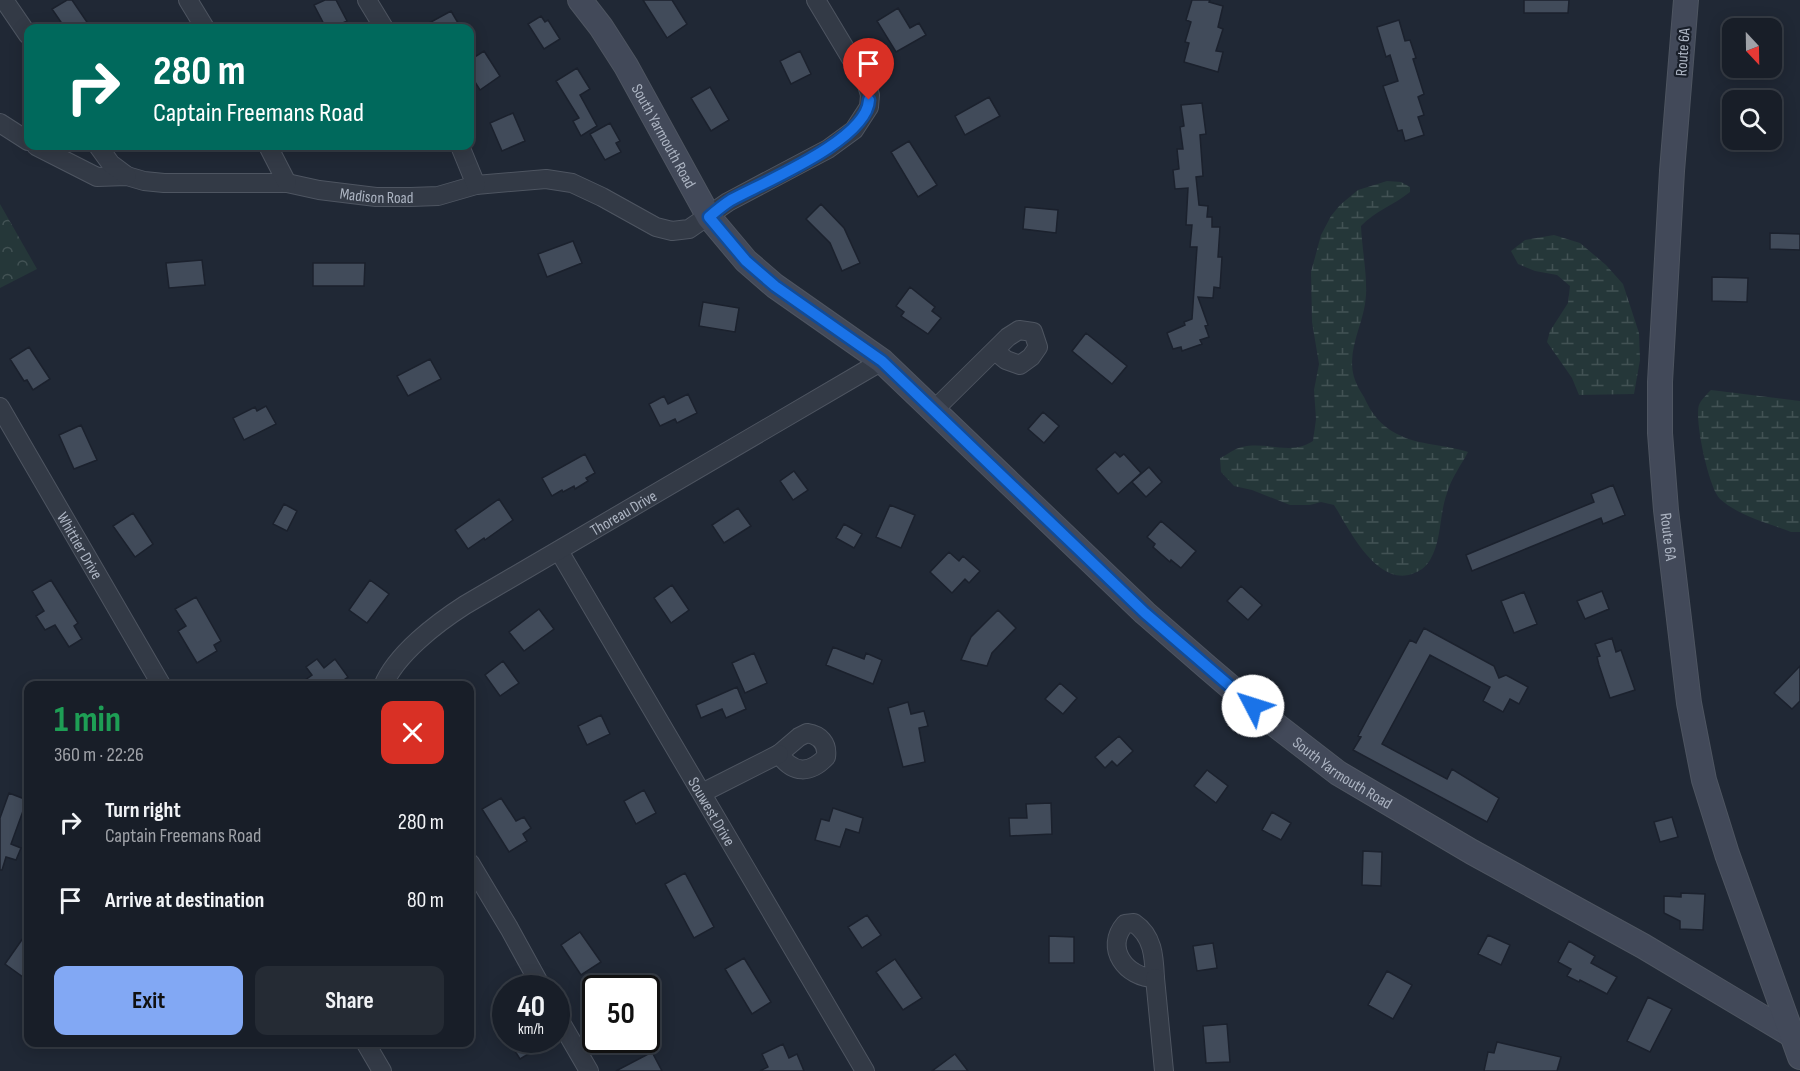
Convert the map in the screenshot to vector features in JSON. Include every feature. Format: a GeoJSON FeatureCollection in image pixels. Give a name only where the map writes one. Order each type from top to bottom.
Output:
{"type":"FeatureCollection","features":[{"type":"Feature","properties":{"kind":"main road","name":"South Yarmouth Road"},"geometry":{"type":"LineString","coordinates":[[580,0],[626,66],[709,217],[746,261],[775,286],[882,361],[1145,613],[1268,718],[1338,773],[1472,852],[1642,946],[1796,1046]]}},
{"type":"Feature","properties":{"kind":"main road","name":"Route 6A"},"geometry":{"type":"LineString","coordinates":[[1686,0],[1672,171],[1660,382],[1660,433],[1666,510],[1689,703],[1704,780],[1727,854],[1796,1046]]}},
{"type":"Feature","properties":{"kind":"street"},"geometry":{"type":"LineString","coordinates":[[4,0],[24,29]]}},
{"type":"Feature","properties":{"kind":"street"},"geometry":{"type":"LineString","coordinates":[[188,0],[203,24]]}},
{"type":"Feature","properties":{"kind":"street"},"geometry":{"type":"LineString","coordinates":[[367,0],[382,24]]}},
{"type":"Feature","properties":{"kind":"street","name":"Madison Road"},"geometry":{"type":"LineString","coordinates":[[44,150],[97,177],[127,176],[144,182],[164,183],[286,183],[319,190],[376,197],[438,196],[476,185],[546,179],[572,183],[602,197],[656,228],[672,231],[689,229],[728,202],[828,149],[854,130],[869,107],[867,85],[816,0]]}},
{"type":"Feature","properties":{"kind":"street"},"geometry":{"type":"LineString","coordinates":[[0,123],[24,138]]}},
{"type":"Feature","properties":{"kind":"street"},"geometry":{"type":"LineString","coordinates":[[101,150],[111,164],[127,176]]}},
{"type":"Feature","properties":{"kind":"street"},"geometry":{"type":"LineString","coordinates":[[270,150],[286,183]]}},
{"type":"Feature","properties":{"kind":"street"},"geometry":{"type":"LineString","coordinates":[[461,150],[476,185]]}},
{"type":"Feature","properties":{"kind":"street"},"geometry":{"type":"LineString","coordinates":[[934,410],[995,351]]}},
{"type":"Feature","properties":{"kind":"street","name":"Thoreau Drive"},"geometry":{"type":"LineString","coordinates":[[386,681],[395,665],[448,616],[499,583],[559,551],[882,361]]}},
{"type":"Feature","properties":{"kind":"street","name":"Whittier Drive"},"geometry":{"type":"LineString","coordinates":[[0,407],[159,681]]}},
{"type":"Feature","properties":{"kind":"street","name":"Souwest Drive"},"geometry":{"type":"LineString","coordinates":[[559,551],[865,1071]]}},
{"type":"Feature","properties":{"kind":"street"},"geometry":{"type":"LineString","coordinates":[[702,793],[779,754]]}},
{"type":"Feature","properties":{"kind":"street"},"geometry":{"type":"LineString","coordinates":[[474,870],[535,975]]}},
{"type":"Feature","properties":{"kind":"street"},"geometry":{"type":"LineString","coordinates":[[1155,978],[1164,1071]]}},
{"type":"Feature","properties":{"kind":"street"},"geometry":{"type":"LineString","coordinates":[[570,1038],[589,1071]]}},
{"type":"Feature","properties":{"kind":"street"},"geometry":{"type":"LineString","coordinates":[[368,1047],[382,1071]]}},
{"type":"Feature","properties":{"kind":"green space"},"geometry":{"type":"Polygon","coordinates":[[[1387,181],[1401,182],[1410,187],[1410,192],[1372,216],[1361,226],[1366,295],[1352,356],[1354,377],[1373,414],[1391,431],[1415,441],[1468,452],[1444,501],[1437,544],[1430,560],[1417,572],[1399,575],[1387,572],[1375,564],[1356,541],[1334,505],[1321,502],[1310,505],[1290,505],[1252,490],[1234,486],[1221,472],[1220,458],[1242,447],[1287,448],[1313,441],[1316,419],[1314,390],[1319,364],[1312,322],[1311,272],[1321,235],[1340,205],[1358,190],[1387,181]]]}},
{"type":"Feature","properties":{"kind":"green space"},"geometry":{"type":"Polygon","coordinates":[[[0,204],[37,269],[0,288],[0,204]]]}},
{"type":"Feature","properties":{"kind":"green space"},"geometry":{"type":"Polygon","coordinates":[[[1554,235],[1580,243],[1606,265],[1623,284],[1639,333],[1640,360],[1634,394],[1579,395],[1572,378],[1547,342],[1550,331],[1568,303],[1570,286],[1557,275],[1535,271],[1518,264],[1511,251],[1525,240],[1554,235]]]}},
{"type":"Feature","properties":{"kind":"green space"},"geometry":{"type":"Polygon","coordinates":[[[1711,390],[1800,401],[1800,532],[1791,532],[1745,515],[1720,499],[1716,493],[1704,454],[1698,413],[1700,403],[1711,390]]]}},
{"type":"Feature","properties":{"kind":"building"},"geometry":{"type":"Polygon","coordinates":[[[67,0],[72,0],[88,24],[62,24],[52,9],[67,0]]]}},
{"type":"Feature","properties":{"kind":"building"},"geometry":{"type":"Polygon","coordinates":[[[325,0],[336,0],[347,21],[341,24],[324,24],[314,5],[325,0]]]}},
{"type":"Feature","properties":{"kind":"building"},"geometry":{"type":"Polygon","coordinates":[[[643,0],[672,0],[687,24],[667,38],[643,0]]]}},
{"type":"Feature","properties":{"kind":"building"},"geometry":{"type":"Polygon","coordinates":[[[1192,0],[1210,0],[1209,2],[1223,6],[1218,27],[1223,29],[1216,51],[1223,52],[1218,72],[1184,62],[1189,43],[1185,42],[1191,22],[1186,20],[1192,0]]]}},
{"type":"Feature","properties":{"kind":"building"},"geometry":{"type":"Polygon","coordinates":[[[1524,0],[1569,0],[1568,13],[1524,13],[1524,0]]]}},
{"type":"Feature","properties":{"kind":"building"},"geometry":{"type":"Polygon","coordinates":[[[898,8],[910,28],[919,23],[926,35],[896,52],[877,21],[898,8]]]}},
{"type":"Feature","properties":{"kind":"building"},"geometry":{"type":"Polygon","coordinates":[[[451,11],[459,24],[427,24],[451,11]]]}},
{"type":"Feature","properties":{"kind":"building"},"geometry":{"type":"Polygon","coordinates":[[[541,16],[545,22],[548,20],[560,39],[544,49],[528,24],[541,16]]]}},
{"type":"Feature","properties":{"kind":"building"},"geometry":{"type":"Polygon","coordinates":[[[1399,20],[1405,41],[1410,40],[1416,58],[1413,59],[1424,94],[1418,97],[1424,115],[1418,117],[1424,135],[1405,141],[1402,130],[1398,131],[1383,86],[1398,81],[1390,55],[1386,57],[1377,27],[1399,20]]]}},
{"type":"Feature","properties":{"kind":"building"},"geometry":{"type":"Polygon","coordinates":[[[484,51],[500,76],[480,90],[474,80],[474,57],[484,51]]]}},
{"type":"Feature","properties":{"kind":"building"},"geometry":{"type":"Polygon","coordinates":[[[800,51],[811,74],[791,84],[780,61],[800,51]]]}},
{"type":"Feature","properties":{"kind":"building"},"geometry":{"type":"Polygon","coordinates":[[[577,68],[590,89],[580,95],[597,126],[581,136],[573,121],[579,118],[556,81],[577,68]]]}},
{"type":"Feature","properties":{"kind":"building"},"geometry":{"type":"Polygon","coordinates":[[[710,87],[729,120],[711,131],[691,98],[710,87]]]}},
{"type":"Feature","properties":{"kind":"building"},"geometry":{"type":"Polygon","coordinates":[[[989,97],[1000,116],[965,135],[955,116],[989,97]]]}},
{"type":"Feature","properties":{"kind":"building"},"geometry":{"type":"Polygon","coordinates":[[[1202,103],[1206,134],[1200,135],[1203,176],[1196,177],[1199,205],[1208,206],[1207,217],[1212,217],[1212,227],[1220,227],[1218,257],[1222,257],[1220,288],[1214,287],[1213,298],[1198,297],[1208,325],[1205,326],[1209,337],[1200,340],[1202,344],[1182,351],[1181,347],[1173,349],[1167,333],[1185,325],[1184,322],[1192,319],[1197,247],[1190,247],[1192,225],[1186,225],[1188,188],[1175,189],[1173,170],[1179,169],[1177,149],[1183,149],[1180,127],[1184,126],[1181,105],[1202,103]]]}},
{"type":"Feature","properties":{"kind":"building"},"geometry":{"type":"Polygon","coordinates":[[[513,113],[525,141],[502,151],[490,123],[513,113]]]}},
{"type":"Feature","properties":{"kind":"building"},"geometry":{"type":"Polygon","coordinates":[[[610,123],[620,141],[616,143],[621,152],[605,160],[590,134],[610,123]]]}},
{"type":"Feature","properties":{"kind":"building"},"geometry":{"type":"Polygon","coordinates":[[[909,141],[937,185],[918,197],[891,152],[909,141]]]}},
{"type":"Feature","properties":{"kind":"building"},"geometry":{"type":"Polygon","coordinates":[[[821,204],[844,228],[860,263],[842,271],[830,243],[806,219],[821,204]]]}},
{"type":"Feature","properties":{"kind":"building"},"geometry":{"type":"Polygon","coordinates":[[[1025,207],[1058,210],[1056,233],[1023,229],[1025,207]]]}},
{"type":"Feature","properties":{"kind":"building"},"geometry":{"type":"Polygon","coordinates":[[[1770,233],[1800,234],[1800,250],[1770,249],[1770,233]]]}},
{"type":"Feature","properties":{"kind":"building"},"geometry":{"type":"Polygon","coordinates":[[[573,241],[582,263],[547,277],[538,254],[573,241]]]}},
{"type":"Feature","properties":{"kind":"building"},"geometry":{"type":"Polygon","coordinates":[[[202,260],[205,285],[169,288],[166,263],[202,260]]]}},
{"type":"Feature","properties":{"kind":"building"},"geometry":{"type":"Polygon","coordinates":[[[313,263],[365,263],[364,286],[313,286],[313,263]]]}},
{"type":"Feature","properties":{"kind":"building"},"geometry":{"type":"Polygon","coordinates":[[[1712,277],[1748,278],[1747,302],[1712,301],[1712,277]]]}},
{"type":"Feature","properties":{"kind":"building"},"geometry":{"type":"Polygon","coordinates":[[[910,287],[935,307],[932,311],[941,318],[928,334],[901,316],[904,312],[896,306],[910,287]]]}},
{"type":"Feature","properties":{"kind":"building"},"geometry":{"type":"Polygon","coordinates":[[[703,302],[739,308],[735,332],[699,326],[703,302]]]}},
{"type":"Feature","properties":{"kind":"building"},"geometry":{"type":"Polygon","coordinates":[[[1086,333],[1127,366],[1112,384],[1072,351],[1086,333]]]}},
{"type":"Feature","properties":{"kind":"building"},"geometry":{"type":"Polygon","coordinates":[[[29,347],[50,379],[33,390],[27,380],[24,381],[10,359],[29,347]]]}},
{"type":"Feature","properties":{"kind":"building"},"geometry":{"type":"Polygon","coordinates":[[[430,359],[441,379],[408,396],[397,376],[430,359]]]}},
{"type":"Feature","properties":{"kind":"building"},"geometry":{"type":"Polygon","coordinates":[[[688,394],[697,413],[677,423],[675,419],[660,426],[649,404],[664,396],[668,404],[688,394]]]}},
{"type":"Feature","properties":{"kind":"building"},"geometry":{"type":"Polygon","coordinates":[[[266,406],[276,424],[244,440],[233,418],[255,407],[257,411],[266,406]]]}},
{"type":"Feature","properties":{"kind":"building"},"geometry":{"type":"Polygon","coordinates":[[[1043,412],[1059,426],[1044,443],[1028,429],[1043,412]]]}},
{"type":"Feature","properties":{"kind":"building"},"geometry":{"type":"Polygon","coordinates":[[[81,425],[97,460],[74,469],[59,435],[81,425]]]}},
{"type":"Feature","properties":{"kind":"building"},"geometry":{"type":"Polygon","coordinates":[[[1115,452],[1120,457],[1124,454],[1141,473],[1118,494],[1096,469],[1115,452]]]}},
{"type":"Feature","properties":{"kind":"building"},"geometry":{"type":"Polygon","coordinates":[[[585,454],[595,473],[586,478],[588,481],[575,489],[574,486],[552,496],[542,478],[585,454]]]}},
{"type":"Feature","properties":{"kind":"building"},"geometry":{"type":"Polygon","coordinates":[[[1149,467],[1162,482],[1146,497],[1132,482],[1149,467]]]}},
{"type":"Feature","properties":{"kind":"building"},"geometry":{"type":"Polygon","coordinates":[[[794,471],[808,490],[793,500],[780,481],[794,471]]]}},
{"type":"Feature","properties":{"kind":"building"},"geometry":{"type":"Polygon","coordinates":[[[1613,485],[1625,515],[1603,524],[1601,518],[1472,571],[1466,555],[1594,502],[1591,494],[1613,485]]]}},
{"type":"Feature","properties":{"kind":"building"},"geometry":{"type":"Polygon","coordinates":[[[499,499],[513,520],[468,549],[455,530],[499,499]]]}},
{"type":"Feature","properties":{"kind":"building"},"geometry":{"type":"Polygon","coordinates":[[[284,504],[297,511],[287,531],[273,524],[284,504]]]}},
{"type":"Feature","properties":{"kind":"building"},"geometry":{"type":"Polygon","coordinates":[[[890,505],[915,515],[901,548],[876,537],[890,505]]]}},
{"type":"Feature","properties":{"kind":"building"},"geometry":{"type":"Polygon","coordinates":[[[738,508],[751,526],[724,543],[712,525],[738,508]]]}},
{"type":"Feature","properties":{"kind":"building"},"geometry":{"type":"Polygon","coordinates":[[[133,513],[153,544],[135,557],[113,526],[133,513]]]}},
{"type":"Feature","properties":{"kind":"building"},"geometry":{"type":"Polygon","coordinates":[[[1161,521],[1196,551],[1181,568],[1171,560],[1170,562],[1153,547],[1155,544],[1147,537],[1161,521]]]}},
{"type":"Feature","properties":{"kind":"building"},"geometry":{"type":"Polygon","coordinates":[[[844,524],[862,534],[854,548],[836,538],[844,524]]]}},
{"type":"Feature","properties":{"kind":"building"},"geometry":{"type":"Polygon","coordinates":[[[949,552],[959,561],[963,556],[980,571],[969,583],[965,579],[952,593],[930,572],[949,552]]]}},
{"type":"Feature","properties":{"kind":"building"},"geometry":{"type":"Polygon","coordinates":[[[51,580],[78,623],[74,626],[82,639],[69,647],[55,625],[45,630],[36,616],[44,611],[32,591],[51,580]]]}},
{"type":"Feature","properties":{"kind":"building"},"geometry":{"type":"Polygon","coordinates":[[[370,580],[389,594],[367,623],[349,610],[370,580]]]}},
{"type":"Feature","properties":{"kind":"building"},"geometry":{"type":"Polygon","coordinates":[[[672,585],[689,610],[671,623],[654,598],[672,585]]]}},
{"type":"Feature","properties":{"kind":"building"},"geometry":{"type":"Polygon","coordinates":[[[1241,586],[1262,605],[1248,620],[1227,601],[1241,586]]]}},
{"type":"Feature","properties":{"kind":"building"},"geometry":{"type":"Polygon","coordinates":[[[1602,591],[1609,609],[1585,619],[1577,601],[1602,591]]]}},
{"type":"Feature","properties":{"kind":"building"},"geometry":{"type":"Polygon","coordinates":[[[1524,592],[1537,624],[1514,633],[1501,601],[1524,592]]]}},
{"type":"Feature","properties":{"kind":"building"},"geometry":{"type":"Polygon","coordinates":[[[196,597],[221,641],[214,645],[217,651],[197,663],[178,631],[186,626],[175,609],[196,597]]]}},
{"type":"Feature","properties":{"kind":"building"},"geometry":{"type":"Polygon","coordinates":[[[539,609],[554,629],[524,651],[509,632],[539,609]]]}},
{"type":"Feature","properties":{"kind":"building"},"geometry":{"type":"Polygon","coordinates":[[[998,610],[1016,628],[992,653],[987,666],[961,660],[971,637],[998,610]]]}},
{"type":"Feature","properties":{"kind":"building"},"geometry":{"type":"Polygon","coordinates":[[[1424,628],[1494,666],[1499,678],[1506,675],[1528,687],[1519,704],[1510,699],[1503,712],[1483,701],[1490,687],[1430,655],[1382,744],[1447,779],[1452,769],[1499,798],[1487,822],[1353,750],[1361,737],[1358,736],[1410,640],[1416,643],[1424,628]]]}},
{"type":"Feature","properties":{"kind":"building"},"geometry":{"type":"Polygon","coordinates":[[[1612,638],[1616,652],[1621,650],[1635,690],[1610,698],[1595,644],[1612,638]]]}},
{"type":"Feature","properties":{"kind":"building"},"geometry":{"type":"Polygon","coordinates":[[[833,647],[864,659],[866,653],[882,660],[873,684],[826,665],[833,647]]]}},
{"type":"Feature","properties":{"kind":"building"},"geometry":{"type":"Polygon","coordinates":[[[754,653],[767,683],[745,693],[732,663],[754,653]]]}},
{"type":"Feature","properties":{"kind":"building"},"geometry":{"type":"Polygon","coordinates":[[[317,659],[324,668],[335,659],[348,677],[342,681],[304,681],[312,675],[306,667],[317,659]]]}},
{"type":"Feature","properties":{"kind":"building"},"geometry":{"type":"Polygon","coordinates":[[[503,661],[519,683],[500,696],[485,675],[503,661]]]}},
{"type":"Feature","properties":{"kind":"building"},"geometry":{"type":"Polygon","coordinates":[[[1800,666],[1800,701],[1792,709],[1774,693],[1800,666]]]}},
{"type":"Feature","properties":{"kind":"building"},"geometry":{"type":"Polygon","coordinates":[[[1060,683],[1077,698],[1063,714],[1045,699],[1060,683]]]}},
{"type":"Feature","properties":{"kind":"building"},"geometry":{"type":"Polygon","coordinates":[[[737,687],[746,709],[726,718],[722,709],[701,718],[696,705],[737,687]]]}},
{"type":"Feature","properties":{"kind":"building"},"geometry":{"type":"Polygon","coordinates":[[[908,702],[911,714],[924,711],[928,726],[919,728],[925,762],[903,767],[888,708],[908,702]]]}},
{"type":"Feature","properties":{"kind":"building"},"geometry":{"type":"Polygon","coordinates":[[[601,715],[610,734],[587,745],[578,726],[601,715]]]}},
{"type":"Feature","properties":{"kind":"building"},"geometry":{"type":"Polygon","coordinates":[[[1119,736],[1133,751],[1117,766],[1112,761],[1105,768],[1095,757],[1119,736]]]}},
{"type":"Feature","properties":{"kind":"building"},"geometry":{"type":"Polygon","coordinates":[[[1207,770],[1228,786],[1216,803],[1194,786],[1207,770]]]}},
{"type":"Feature","properties":{"kind":"building"},"geometry":{"type":"Polygon","coordinates":[[[644,790],[656,813],[636,824],[624,801],[644,790]]]}},
{"type":"Feature","properties":{"kind":"building"},"geometry":{"type":"Polygon","coordinates":[[[9,793],[24,799],[24,808],[11,844],[21,848],[16,860],[6,857],[2,870],[0,870],[0,818],[9,793]]]}},
{"type":"Feature","properties":{"kind":"building"},"geometry":{"type":"Polygon","coordinates":[[[501,798],[516,821],[524,817],[531,828],[523,834],[527,841],[509,852],[482,809],[501,798]]]}},
{"type":"Feature","properties":{"kind":"building"},"geometry":{"type":"Polygon","coordinates":[[[1051,803],[1052,834],[1010,836],[1009,818],[1027,818],[1026,804],[1051,803]]]}},
{"type":"Feature","properties":{"kind":"building"},"geometry":{"type":"Polygon","coordinates":[[[833,808],[863,818],[859,833],[846,829],[840,847],[815,840],[821,819],[829,821],[833,808]]]}},
{"type":"Feature","properties":{"kind":"building"},"geometry":{"type":"Polygon","coordinates":[[[1272,812],[1291,823],[1281,840],[1262,830],[1272,812]]]}},
{"type":"Feature","properties":{"kind":"building"},"geometry":{"type":"Polygon","coordinates":[[[1672,817],[1678,837],[1660,842],[1654,822],[1672,817]]]}},
{"type":"Feature","properties":{"kind":"building"},"geometry":{"type":"Polygon","coordinates":[[[1363,851],[1382,852],[1381,886],[1362,885],[1363,851]]]}},
{"type":"Feature","properties":{"kind":"building"},"geometry":{"type":"Polygon","coordinates":[[[685,873],[714,927],[694,938],[665,884],[685,873]]]}},
{"type":"Feature","properties":{"kind":"building"},"geometry":{"type":"Polygon","coordinates":[[[1681,893],[1705,894],[1703,930],[1680,929],[1680,921],[1664,913],[1664,896],[1681,897],[1681,893]]]}},
{"type":"Feature","properties":{"kind":"building"},"geometry":{"type":"Polygon","coordinates":[[[867,915],[881,935],[862,948],[848,927],[867,915]]]}},
{"type":"Feature","properties":{"kind":"building"},"geometry":{"type":"Polygon","coordinates":[[[580,932],[601,962],[581,975],[561,945],[580,932]]]}},
{"type":"Feature","properties":{"kind":"building"},"geometry":{"type":"Polygon","coordinates":[[[1488,935],[1510,945],[1501,965],[1478,954],[1488,935]]]}},
{"type":"Feature","properties":{"kind":"building"},"geometry":{"type":"Polygon","coordinates":[[[1049,936],[1074,937],[1074,963],[1049,963],[1049,936]]]}},
{"type":"Feature","properties":{"kind":"building"},"geometry":{"type":"Polygon","coordinates":[[[24,937],[23,977],[5,964],[24,937]]]}},
{"type":"Feature","properties":{"kind":"building"},"geometry":{"type":"Polygon","coordinates":[[[1569,941],[1595,956],[1591,963],[1617,977],[1607,994],[1567,976],[1571,969],[1558,962],[1569,941]]]}},
{"type":"Feature","properties":{"kind":"building"},"geometry":{"type":"Polygon","coordinates":[[[1213,943],[1217,968],[1197,971],[1193,946],[1213,943]]]}},
{"type":"Feature","properties":{"kind":"building"},"geometry":{"type":"Polygon","coordinates":[[[744,958],[771,1002],[752,1014],[725,969],[744,958]]]}},
{"type":"Feature","properties":{"kind":"building"},"geometry":{"type":"Polygon","coordinates":[[[895,959],[922,998],[903,1010],[876,972],[895,959]]]}},
{"type":"Feature","properties":{"kind":"building"},"geometry":{"type":"Polygon","coordinates":[[[1387,971],[1412,985],[1393,1019],[1368,1005],[1387,971]]]}},
{"type":"Feature","properties":{"kind":"building"},"geometry":{"type":"Polygon","coordinates":[[[1648,997],[1672,1009],[1650,1052],[1627,1041],[1648,997]]]}},
{"type":"Feature","properties":{"kind":"building"},"geometry":{"type":"Polygon","coordinates":[[[1227,1024],[1230,1062],[1206,1063],[1203,1026],[1227,1024]]]}},
{"type":"Feature","properties":{"kind":"building"},"geometry":{"type":"Polygon","coordinates":[[[1497,1042],[1561,1057],[1557,1071],[1484,1071],[1488,1052],[1494,1053],[1497,1042]]]}},
{"type":"Feature","properties":{"kind":"building"},"geometry":{"type":"Polygon","coordinates":[[[783,1044],[789,1058],[797,1054],[804,1071],[760,1071],[768,1067],[762,1054],[783,1044]]]}},
{"type":"Feature","properties":{"kind":"building"},"geometry":{"type":"Polygon","coordinates":[[[516,1053],[530,1053],[520,1059],[516,1053]]]}},
{"type":"Feature","properties":{"kind":"building"},"geometry":{"type":"Polygon","coordinates":[[[653,1053],[662,1071],[616,1071],[653,1053]]]}},
{"type":"Feature","properties":{"kind":"building"},"geometry":{"type":"Polygon","coordinates":[[[955,1054],[968,1071],[932,1071],[955,1054]]]}},
{"type":"Feature","properties":{"kind":"route"},"geometry":{"type":"LineString","coordinates":[[869,100],[869,107],[854,130],[828,149],[728,202],[709,217],[746,261],[775,286],[882,361],[1145,613],[1253,706]]}}]}
